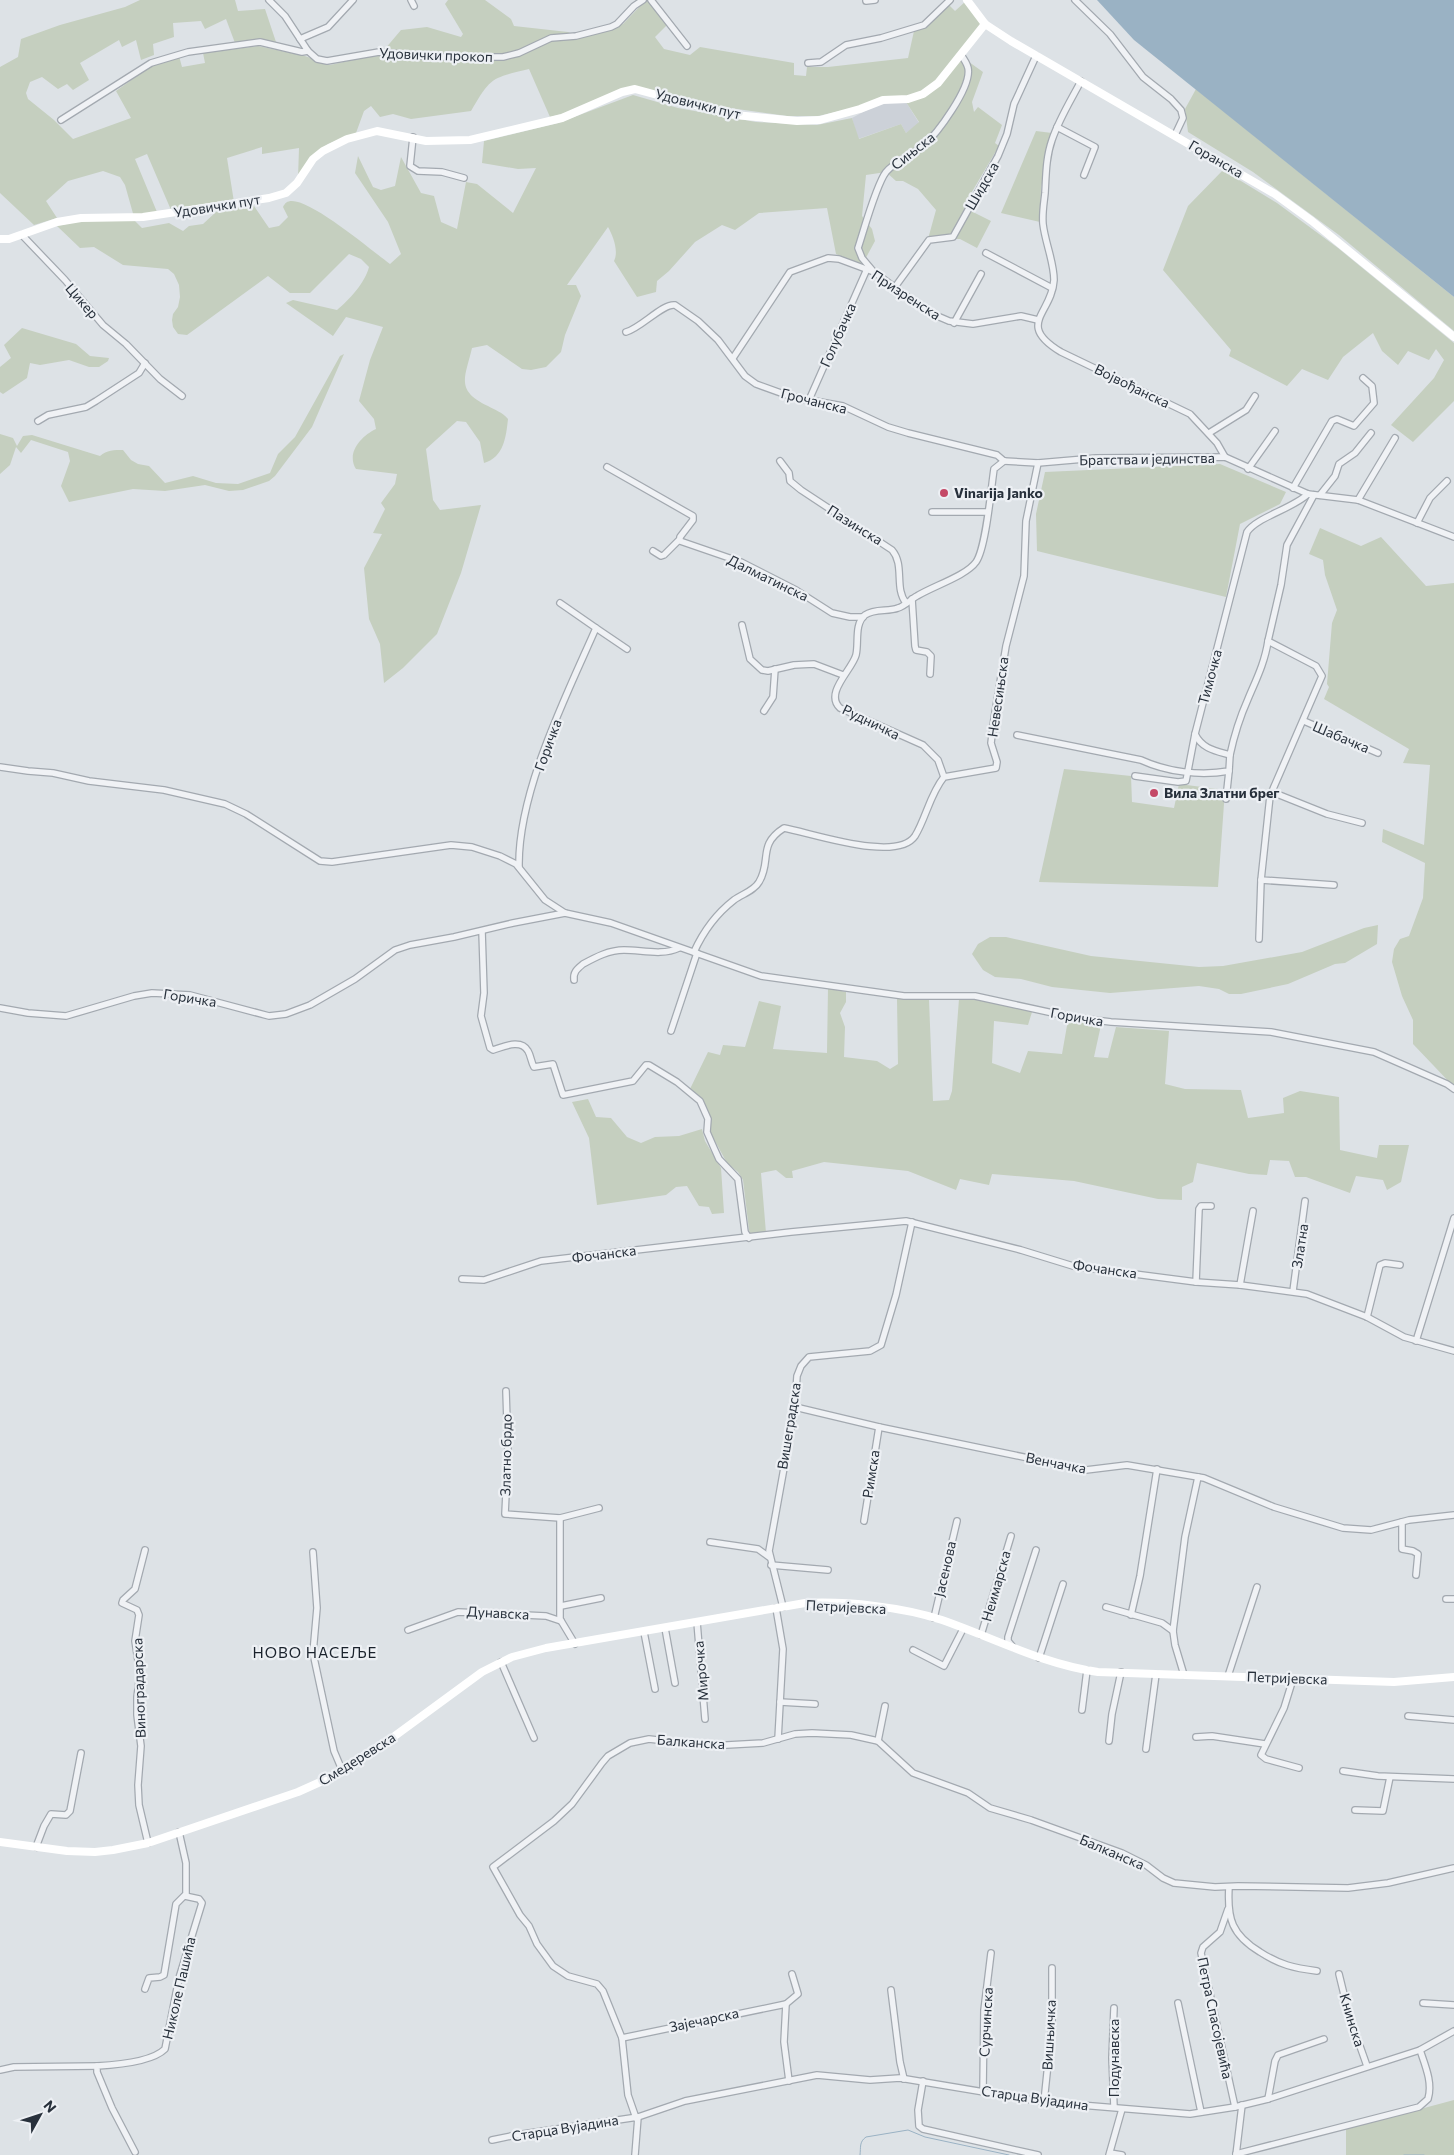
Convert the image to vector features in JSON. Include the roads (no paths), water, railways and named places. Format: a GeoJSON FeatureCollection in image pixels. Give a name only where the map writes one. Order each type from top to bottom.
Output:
{"type":"FeatureCollection","features":[{"type":"Feature","properties":{"kind":"main road","name":"Горанска"},"geometry":{"type":"LineString","coordinates":[[967,0],[986,24],[1036,56],[1250,178],[1292,205],[1454,337]]}},
{"type":"Feature","properties":{"kind":"main road","name":"Удовички пут"},"geometry":{"type":"LineString","coordinates":[[0,239],[10,239],[57,222],[81,218],[143,217],[269,198],[286,193],[297,183],[313,159],[323,151],[347,139],[377,131],[426,141],[470,140],[562,118],[622,92],[635,89],[735,115],[796,121],[820,120],[860,109],[883,100],[917,97],[938,83],[986,24]]}},
{"type":"Feature","properties":{"kind":"main road","name":"Петријевска"},"geometry":{"type":"LineString","coordinates":[[697,1622],[779,1607],[826,1603],[898,1610],[934,1618],[1039,1658],[1068,1667],[1087,1670],[1394,1682],[1454,1677]]}},
{"type":"Feature","properties":{"kind":"main road","name":"Смедеревска"},"geometry":{"type":"LineString","coordinates":[[0,1842],[96,1852],[148,1843],[298,1792],[342,1770],[401,1732],[466,1684],[501,1662],[532,1651],[697,1622]]}},
{"type":"Feature","properties":{"kind":"street"},"geometry":{"type":"LineString","coordinates":[[269,0],[285,16],[308,51]]}},
{"type":"Feature","properties":{"kind":"street"},"geometry":{"type":"LineString","coordinates":[[300,39],[328,27],[353,0]]}},
{"type":"Feature","properties":{"kind":"street","name":"Удовички прокоп"},"geometry":{"type":"LineString","coordinates":[[61,120],[151,62],[188,52],[260,42],[302,52],[308,51],[317,59],[327,61],[379,52],[449,58],[503,57],[519,53],[551,38],[576,36],[611,27],[617,24],[634,6],[643,0]]}},
{"type":"Feature","properties":{"kind":"street"},"geometry":{"type":"LineString","coordinates":[[652,0],[687,46]]}},
{"type":"Feature","properties":{"kind":"street"},"geometry":{"type":"LineString","coordinates":[[866,1],[875,0]]}},
{"type":"Feature","properties":{"kind":"street"},"geometry":{"type":"LineString","coordinates":[[808,63],[820,62],[846,45],[924,25],[950,0]]}},
{"type":"Feature","properties":{"kind":"street"},"geometry":{"type":"LineString","coordinates":[[1075,0],[1110,34],[1143,77],[1181,110],[1183,118],[1175,135]]}},
{"type":"Feature","properties":{"kind":"street","name":"Сињска"},"geometry":{"type":"LineString","coordinates":[[876,274],[862,258],[858,248],[881,180],[888,170],[924,146],[950,115],[968,74],[968,66],[961,55]]}},
{"type":"Feature","properties":{"kind":"street","name":"Шидска"},"geometry":{"type":"LineString","coordinates":[[895,287],[929,240],[953,237],[998,156],[1007,134],[1014,104],[1036,56]]}},
{"type":"Feature","properties":{"kind":"street"},"geometry":{"type":"LineString","coordinates":[[1038,320],[1054,280],[1043,213],[1046,166],[1057,127],[1081,81]]}},
{"type":"Feature","properties":{"kind":"street"},"geometry":{"type":"LineString","coordinates":[[1057,127],[1095,147],[1084,175]]}},
{"type":"Feature","properties":{"kind":"street"},"geometry":{"type":"LineString","coordinates":[[412,137],[410,166],[418,171],[442,172],[464,178]]}},
{"type":"Feature","properties":{"kind":"street","name":"Цикер"},"geometry":{"type":"LineString","coordinates":[[22,235],[65,280],[103,325],[160,379],[182,396]]}},
{"type":"Feature","properties":{"kind":"street"},"geometry":{"type":"LineString","coordinates":[[986,253],[1052,288]]}},
{"type":"Feature","properties":{"kind":"street","name":"Призренска"},"geometry":{"type":"LineString","coordinates":[[732,358],[790,272],[831,258],[867,269],[928,312],[954,322],[973,324],[1021,316],[1038,320]]}},
{"type":"Feature","properties":{"kind":"street","name":"Голубачка"},"geometry":{"type":"LineString","coordinates":[[809,400],[867,269]]}},
{"type":"Feature","properties":{"kind":"street"},"geometry":{"type":"LineString","coordinates":[[954,322],[981,274]]}},
{"type":"Feature","properties":{"kind":"street","name":"Грочанска"},"geometry":{"type":"LineString","coordinates":[[626,332],[648,320],[666,306],[675,305],[698,320],[732,358],[745,376],[756,384],[779,393],[843,406],[888,427],[997,455],[1004,461]]}},
{"type":"Feature","properties":{"kind":"street","name":"Војвођанска"},"geometry":{"type":"LineString","coordinates":[[1038,320],[1042,336],[1052,346],[1190,414],[1209,433],[1226,457]]}},
{"type":"Feature","properties":{"kind":"street"},"geometry":{"type":"LineString","coordinates":[[38,421],[48,416],[86,407],[139,373],[145,363]]}},
{"type":"Feature","properties":{"kind":"street"},"geometry":{"type":"LineString","coordinates":[[1293,488],[1332,421],[1337,419],[1354,426],[1374,403],[1372,386],[1363,378]]}},
{"type":"Feature","properties":{"kind":"street"},"geometry":{"type":"LineString","coordinates":[[1209,433],[1246,410],[1255,396]]}},
{"type":"Feature","properties":{"kind":"street"},"geometry":{"type":"LineString","coordinates":[[1248,469],[1275,431]]}},
{"type":"Feature","properties":{"kind":"street"},"geometry":{"type":"LineString","coordinates":[[1226,799],[1230,755],[1238,725],[1265,659],[1281,585],[1287,545],[1314,495],[1335,476],[1339,464],[1355,453],[1370,433]]}},
{"type":"Feature","properties":{"kind":"street"},"geometry":{"type":"LineString","coordinates":[[1358,500],[1395,438]]}},
{"type":"Feature","properties":{"kind":"street","name":"Братства и јединства"},"geometry":{"type":"LineString","coordinates":[[1004,461],[1038,463],[1096,458],[1226,457],[1248,469],[1293,488],[1314,495],[1358,500],[1454,537]]}},
{"type":"Feature","properties":{"kind":"street","name":"Пазинска"},"geometry":{"type":"LineString","coordinates":[[780,461],[788,473],[790,481],[801,490],[892,550],[898,560],[901,593],[906,603]]}},
{"type":"Feature","properties":{"kind":"street"},"geometry":{"type":"LineString","coordinates":[[863,617],[875,611],[898,608],[976,563],[982,548],[994,469],[1004,461]]}},
{"type":"Feature","properties":{"kind":"street","name":"Невесињска"},"geometry":{"type":"LineString","coordinates":[[944,777],[996,768],[997,762],[991,743],[994,719],[1006,646],[1024,576],[1026,521],[1038,463]]}},
{"type":"Feature","properties":{"kind":"street"},"geometry":{"type":"LineString","coordinates":[[607,466],[693,516],[693,520],[679,540],[664,555],[661,556],[654,551]]}},
{"type":"Feature","properties":{"kind":"street"},"geometry":{"type":"LineString","coordinates":[[1418,522],[1430,498],[1448,481]]}},
{"type":"Feature","properties":{"kind":"street","name":"Тимочка"},"geometry":{"type":"LineString","coordinates":[[1188,772],[1195,734],[1247,532],[1254,524],[1314,495]]}},
{"type":"Feature","properties":{"kind":"street"},"geometry":{"type":"LineString","coordinates":[[932,512],[987,512]]}},
{"type":"Feature","properties":{"kind":"street","name":"Далматинска"},"geometry":{"type":"LineString","coordinates":[[679,540],[699,549],[741,562],[796,590],[832,613],[850,617],[863,617]]}},
{"type":"Feature","properties":{"kind":"street"},"geometry":{"type":"LineString","coordinates":[[912,599],[915,646],[916,650],[927,652],[931,656],[930,674]]}},
{"type":"Feature","properties":{"kind":"street"},"geometry":{"type":"LineString","coordinates":[[560,603],[627,649]]}},
{"type":"Feature","properties":{"kind":"street","name":"Рудничка"},"geometry":{"type":"LineString","coordinates":[[863,617],[859,625],[855,658],[843,675],[835,698],[838,707],[923,745],[938,760],[944,777]]}},
{"type":"Feature","properties":{"kind":"street"},"geometry":{"type":"LineString","coordinates":[[742,624],[750,659],[762,670],[794,664],[814,664],[843,675]]}},
{"type":"Feature","properties":{"kind":"street","name":"Горичка"},"geometry":{"type":"LineString","coordinates":[[519,866],[522,829],[536,776],[552,731],[596,628]]}},
{"type":"Feature","properties":{"kind":"street"},"geometry":{"type":"LineString","coordinates":[[1259,939],[1261,880],[1269,801],[1322,679],[1321,671],[1316,666],[1268,641]]}},
{"type":"Feature","properties":{"kind":"street"},"geometry":{"type":"LineString","coordinates":[[764,711],[773,697],[775,669]]}},
{"type":"Feature","properties":{"kind":"street","name":"Шабачка"},"geometry":{"type":"LineString","coordinates":[[1304,721],[1378,753]]}},
{"type":"Feature","properties":{"kind":"street"},"geometry":{"type":"LineString","coordinates":[[1195,734],[1201,743],[1210,750],[1230,755]]}},
{"type":"Feature","properties":{"kind":"street"},"geometry":{"type":"LineString","coordinates":[[1016,735],[1141,760],[1154,766],[1188,772],[1211,774],[1229,771]]}},
{"type":"Feature","properties":{"kind":"street","name":"Горичка"},"geometry":{"type":"LineString","coordinates":[[0,767],[53,772],[89,781],[164,790],[225,804],[246,814],[320,862],[332,862],[405,850],[460,845],[488,851],[519,866],[545,900],[565,913],[611,923],[761,976],[912,996],[975,996],[1071,1017],[1127,1024],[1271,1032],[1374,1052],[1447,1084],[1454,1089]]}},
{"type":"Feature","properties":{"kind":"street"},"geometry":{"type":"LineString","coordinates":[[1135,776],[1181,782],[1186,781],[1188,772]]}},
{"type":"Feature","properties":{"kind":"street"},"geometry":{"type":"LineString","coordinates":[[671,1031],[695,952],[709,925],[734,900],[758,885],[763,873],[767,847],[776,834],[784,828],[881,848],[902,846],[916,835],[923,816],[944,777]]}},
{"type":"Feature","properties":{"kind":"street"},"geometry":{"type":"LineString","coordinates":[[1272,792],[1327,814],[1362,824]]}},
{"type":"Feature","properties":{"kind":"street"},"geometry":{"type":"LineString","coordinates":[[1261,880],[1334,885]]}},
{"type":"Feature","properties":{"kind":"street","name":"Горичка"},"geometry":{"type":"LineString","coordinates":[[0,1008],[66,1016],[134,996],[152,993],[190,995],[270,1016],[295,1011],[310,1005],[336,988],[355,979],[395,950],[410,945],[565,913]]}},
{"type":"Feature","properties":{"kind":"street"},"geometry":{"type":"LineString","coordinates":[[482,931],[484,993],[481,1016],[490,1048],[493,1050],[512,1044],[520,1044],[528,1050],[534,1067],[553,1064],[563,1095],[633,1081],[646,1065],[677,1082],[700,1101],[708,1119],[707,1132],[714,1148],[723,1164],[737,1175],[740,1184],[745,1232],[749,1238]]}},
{"type":"Feature","properties":{"kind":"street","name":"Горичка"},"geometry":{"type":"LineString","coordinates":[[574,980],[574,974],[578,968],[608,952],[624,950],[661,952],[679,948]]}},
{"type":"Feature","properties":{"kind":"street","name":"Златна"},"geometry":{"type":"LineString","coordinates":[[1293,1291],[1305,1201]]}},
{"type":"Feature","properties":{"kind":"street"},"geometry":{"type":"LineString","coordinates":[[1196,1282],[1199,1209],[1201,1206],[1211,1206]]}},
{"type":"Feature","properties":{"kind":"street"},"geometry":{"type":"LineString","coordinates":[[1240,1285],[1253,1211]]}},
{"type":"Feature","properties":{"kind":"street"},"geometry":{"type":"LineString","coordinates":[[1416,1341],[1454,1218]]}},
{"type":"Feature","properties":{"kind":"street","name":"Фочанска"},"geometry":{"type":"LineString","coordinates":[[462,1279],[484,1280],[541,1261],[899,1221],[912,1222],[1021,1250],[1073,1266],[1196,1282],[1293,1291],[1324,1299],[1367,1317],[1394,1333],[1454,1351]]}},
{"type":"Feature","properties":{"kind":"street","name":"Вишеградска"},"geometry":{"type":"LineString","coordinates":[[778,1739],[783,1644],[779,1607],[769,1557],[775,1510],[795,1406],[797,1376],[805,1359],[812,1356],[870,1351],[881,1345],[896,1296],[912,1222]]}},
{"type":"Feature","properties":{"kind":"street"},"geometry":{"type":"LineString","coordinates":[[1367,1317],[1380,1265],[1385,1263],[1396,1266],[1400,1265]]}},
{"type":"Feature","properties":{"kind":"street","name":"Златно брдо"},"geometry":{"type":"LineString","coordinates":[[506,1391],[508,1452],[505,1514],[560,1518],[599,1508]]}},
{"type":"Feature","properties":{"kind":"street","name":"Венчачка"},"geometry":{"type":"LineString","coordinates":[[795,1406],[879,1427],[1086,1470],[1127,1465],[1198,1477],[1227,1486],[1274,1507],[1336,1527],[1371,1530],[1402,1522],[1454,1515]]}},
{"type":"Feature","properties":{"kind":"street","name":"Римска"},"geometry":{"type":"LineString","coordinates":[[864,1521],[879,1427]]}},
{"type":"Feature","properties":{"kind":"street"},"geometry":{"type":"LineString","coordinates":[[1131,1615],[1140,1576],[1157,1469]]}},
{"type":"Feature","properties":{"kind":"street"},"geometry":{"type":"LineString","coordinates":[[1184,1675],[1173,1631],[1185,1537],[1198,1477]]}},
{"type":"Feature","properties":{"kind":"street"},"geometry":{"type":"LineString","coordinates":[[560,1518],[561,1621],[575,1644]]}},
{"type":"Feature","properties":{"kind":"street","name":"Јасенова"},"geometry":{"type":"LineString","coordinates":[[934,1618],[957,1521]]}},
{"type":"Feature","properties":{"kind":"street"},"geometry":{"type":"LineString","coordinates":[[1402,1522],[1402,1549],[1418,1554],[1416,1575]]}},
{"type":"Feature","properties":{"kind":"street","name":"Неимарска"},"geometry":{"type":"LineString","coordinates":[[981,1635],[1010,1536]]}},
{"type":"Feature","properties":{"kind":"street"},"geometry":{"type":"LineString","coordinates":[[710,1542],[758,1548],[769,1557]]}},
{"type":"Feature","properties":{"kind":"street","name":"Виноградарска"},"geometry":{"type":"LineString","coordinates":[[145,1550],[135,1589],[122,1603],[124,1606],[133,1607],[139,1615],[136,1642],[140,1674],[137,1697],[138,1732],[141,1746],[138,1785],[139,1805],[148,1843]]}},
{"type":"Feature","properties":{"kind":"street"},"geometry":{"type":"LineString","coordinates":[[1013,1648],[1008,1637],[1036,1550]]}},
{"type":"Feature","properties":{"kind":"street"},"geometry":{"type":"LineString","coordinates":[[313,1552],[317,1608],[313,1653],[334,1751],[342,1770]]}},
{"type":"Feature","properties":{"kind":"street"},"geometry":{"type":"LineString","coordinates":[[771,1565],[828,1570]]}},
{"type":"Feature","properties":{"kind":"street"},"geometry":{"type":"LineString","coordinates":[[1039,1658],[1062,1584]]}},
{"type":"Feature","properties":{"kind":"street"},"geometry":{"type":"LineString","coordinates":[[1228,1676],[1257,1587]]}},
{"type":"Feature","properties":{"kind":"street"},"geometry":{"type":"LineString","coordinates":[[561,1606],[601,1598]]}},
{"type":"Feature","properties":{"kind":"street"},"geometry":{"type":"LineString","coordinates":[[1446,1599],[1454,1599]]}},
{"type":"Feature","properties":{"kind":"street"},"geometry":{"type":"LineString","coordinates":[[1106,1607],[1162,1623],[1173,1631]]}},
{"type":"Feature","properties":{"kind":"street","name":"Дунавска"},"geometry":{"type":"LineString","coordinates":[[408,1630],[458,1612],[546,1616],[561,1621]]}},
{"type":"Feature","properties":{"kind":"street","name":"Мирочка"},"geometry":{"type":"LineString","coordinates":[[697,1622],[705,1720]]}},
{"type":"Feature","properties":{"kind":"street"},"geometry":{"type":"LineString","coordinates":[[666,1628],[675,1683]]}},
{"type":"Feature","properties":{"kind":"street"},"geometry":{"type":"LineString","coordinates":[[913,1650],[944,1666],[963,1629]]}},
{"type":"Feature","properties":{"kind":"street"},"geometry":{"type":"LineString","coordinates":[[644,1632],[655,1689]]}},
{"type":"Feature","properties":{"kind":"street"},"geometry":{"type":"LineString","coordinates":[[501,1662],[534,1738]]}},
{"type":"Feature","properties":{"kind":"street"},"geometry":{"type":"LineString","coordinates":[[1082,1710],[1087,1670]]}},
{"type":"Feature","properties":{"kind":"street"},"geometry":{"type":"LineString","coordinates":[[1109,1741],[1112,1714],[1121,1672]]}},
{"type":"Feature","properties":{"kind":"street"},"geometry":{"type":"LineString","coordinates":[[1146,1749],[1156,1674]]}},
{"type":"Feature","properties":{"kind":"street"},"geometry":{"type":"LineString","coordinates":[[1293,1679],[1281,1716],[1265,1744],[1261,1756],[1299,1768]]}},
{"type":"Feature","properties":{"kind":"street"},"geometry":{"type":"LineString","coordinates":[[780,1702],[815,1704]]}},
{"type":"Feature","properties":{"kind":"street"},"geometry":{"type":"LineString","coordinates":[[878,1741],[885,1706]]}},
{"type":"Feature","properties":{"kind":"street"},"geometry":{"type":"LineString","coordinates":[[1408,1716],[1454,1720]]}},
{"type":"Feature","properties":{"kind":"street","name":"Балканска"},"geometry":{"type":"LineString","coordinates":[[622,2038],[612,2008],[600,1986],[560,1971],[547,1959],[493,1867],[554,1821],[582,1790],[608,1756],[622,1746],[641,1740],[669,1740],[709,1746],[764,1743],[795,1734],[812,1733],[850,1735],[878,1741],[913,1773],[968,1793],[990,1808],[1031,1820],[1122,1853],[1146,1865],[1168,1881],[1184,1885],[1348,1888],[1388,1883],[1454,1868]]}},
{"type":"Feature","properties":{"kind":"street"},"geometry":{"type":"LineString","coordinates":[[1196,1736],[1212,1736],[1265,1744]]}},
{"type":"Feature","properties":{"kind":"street"},"geometry":{"type":"LineString","coordinates":[[36,1847],[51,1814],[66,1815],[70,1811],[81,1753]]}},
{"type":"Feature","properties":{"kind":"street"},"geometry":{"type":"LineString","coordinates":[[1343,1771],[1390,1777],[1454,1779]]}},
{"type":"Feature","properties":{"kind":"street"},"geometry":{"type":"LineString","coordinates":[[1355,1810],[1383,1811],[1390,1777]]}},
{"type":"Feature","properties":{"kind":"street"},"geometry":{"type":"LineString","coordinates":[[145,1989],[149,1978],[164,1975],[176,1904],[185,1896],[186,1864],[179,1832]]}},
{"type":"Feature","properties":{"kind":"street"},"geometry":{"type":"LineString","coordinates":[[1229,1887],[1228,1909],[1236,1932],[1250,1946],[1287,1967],[1317,1971]]}},
{"type":"Feature","properties":{"kind":"street","name":"Николе Пашића"},"geometry":{"type":"LineString","coordinates":[[97,2066],[143,2058],[158,2054],[165,2049],[178,1978],[202,1903],[199,1899],[185,1896]]}},
{"type":"Feature","properties":{"kind":"street","name":"Петра Спасојевића"},"geometry":{"type":"LineString","coordinates":[[1228,1909],[1220,1932],[1203,1947],[1200,1953],[1235,2107]]}},
{"type":"Feature","properties":{"kind":"street","name":"Сурчинска"},"geometry":{"type":"LineString","coordinates":[[983,2091],[984,2010],[992,1953]]}},
{"type":"Feature","properties":{"kind":"street","name":"Вишњичка"},"geometry":{"type":"LineString","coordinates":[[1044,2102],[1052,2025],[1052,1968]]}},
{"type":"Feature","properties":{"kind":"street"},"geometry":{"type":"LineString","coordinates":[[789,2081],[784,2042],[786,2004],[798,1994],[792,1974]]}},
{"type":"Feature","properties":{"kind":"street","name":"Книнска"},"geometry":{"type":"LineString","coordinates":[[1339,1974],[1349,2015],[1367,2066]]}},
{"type":"Feature","properties":{"kind":"street"},"geometry":{"type":"LineString","coordinates":[[891,1990],[904,2079]]}},
{"type":"Feature","properties":{"kind":"street"},"geometry":{"type":"LineString","coordinates":[[1178,2003],[1201,2112]]}},
{"type":"Feature","properties":{"kind":"street"},"geometry":{"type":"LineString","coordinates":[[1423,2003],[1454,2005]]}},
{"type":"Feature","properties":{"kind":"street","name":"Зајечарска"},"geometry":{"type":"LineString","coordinates":[[622,2038],[786,2004]]}},
{"type":"Feature","properties":{"kind":"street","name":"Подунавска"},"geometry":{"type":"LineString","coordinates":[[1114,2008],[1112,2058],[1114,2107]]}},
{"type":"Feature","properties":{"kind":"street","name":"Старца Вујадина"},"geometry":{"type":"LineString","coordinates":[[492,2140],[637,2117],[685,2101],[824,2075],[870,2080],[904,2079],[923,2081],[1044,2102],[1181,2114],[1201,2112],[1235,2107],[1268,2099],[1420,2050],[1454,2031]]}},
{"type":"Feature","properties":{"kind":"street"},"geometry":{"type":"LineString","coordinates":[[622,2038],[628,2095],[637,2117]]}},
{"type":"Feature","properties":{"kind":"street"},"geometry":{"type":"LineString","coordinates":[[1268,2099],[1278,2054],[1324,2039]]}},
{"type":"Feature","properties":{"kind":"street"},"geometry":{"type":"LineString","coordinates":[[1242,2105],[1236,2155],[1419,2107],[1428,2099],[1429,2091],[1426,2066],[1420,2050]]}},
{"type":"Feature","properties":{"kind":"street"},"geometry":{"type":"LineString","coordinates":[[0,2070],[14,2067],[97,2066],[97,2072],[108,2099],[135,2152]]}},
{"type":"Feature","properties":{"kind":"street"},"geometry":{"type":"LineString","coordinates":[[923,2081],[918,2110],[919,2126],[923,2129],[1038,2155]]}},
{"type":"Feature","properties":{"kind":"street"},"geometry":{"type":"LineString","coordinates":[[1122,2109],[1110,2154],[1122,2155]]}},
{"type":"Feature","properties":{"kind":"street","name":"Старца Вујадина"},"geometry":{"type":"LineString","coordinates":[[635,2155],[637,2117]]}},
{"type":"Feature","properties":{"kind":"water"},"geometry":{"type":"Polygon","coordinates":[[[1097,0],[1454,0],[1454,297],[1134,40],[1097,0]]]}},
{"type":"Feature","properties":{"kind":"waterway"},"geometry":{"type":"LineString","coordinates":[[860,2155],[861,2143],[866,2137],[908,2130],[925,2137],[1009,2155]]}},
{"type":"Feature","properties":{"kind":"waterway"},"geometry":{"type":"LineString","coordinates":[[1404,2155],[1424,2155]]}},
{"type":"Feature","properties":{"kind":"place","name":"Vinarija Janko"},"geometry":{"type":"Point","coordinates":[944,493]}},
{"type":"Feature","properties":{"kind":"place","name":"Вила Златни брег"},"geometry":{"type":"Point","coordinates":[1154,793]}},
{"type":"Feature","properties":{"kind":"district","name":"НОВО НАСЕЉЕ"},"geometry":{"type":"Point","coordinates":[315,1653]}}]}
